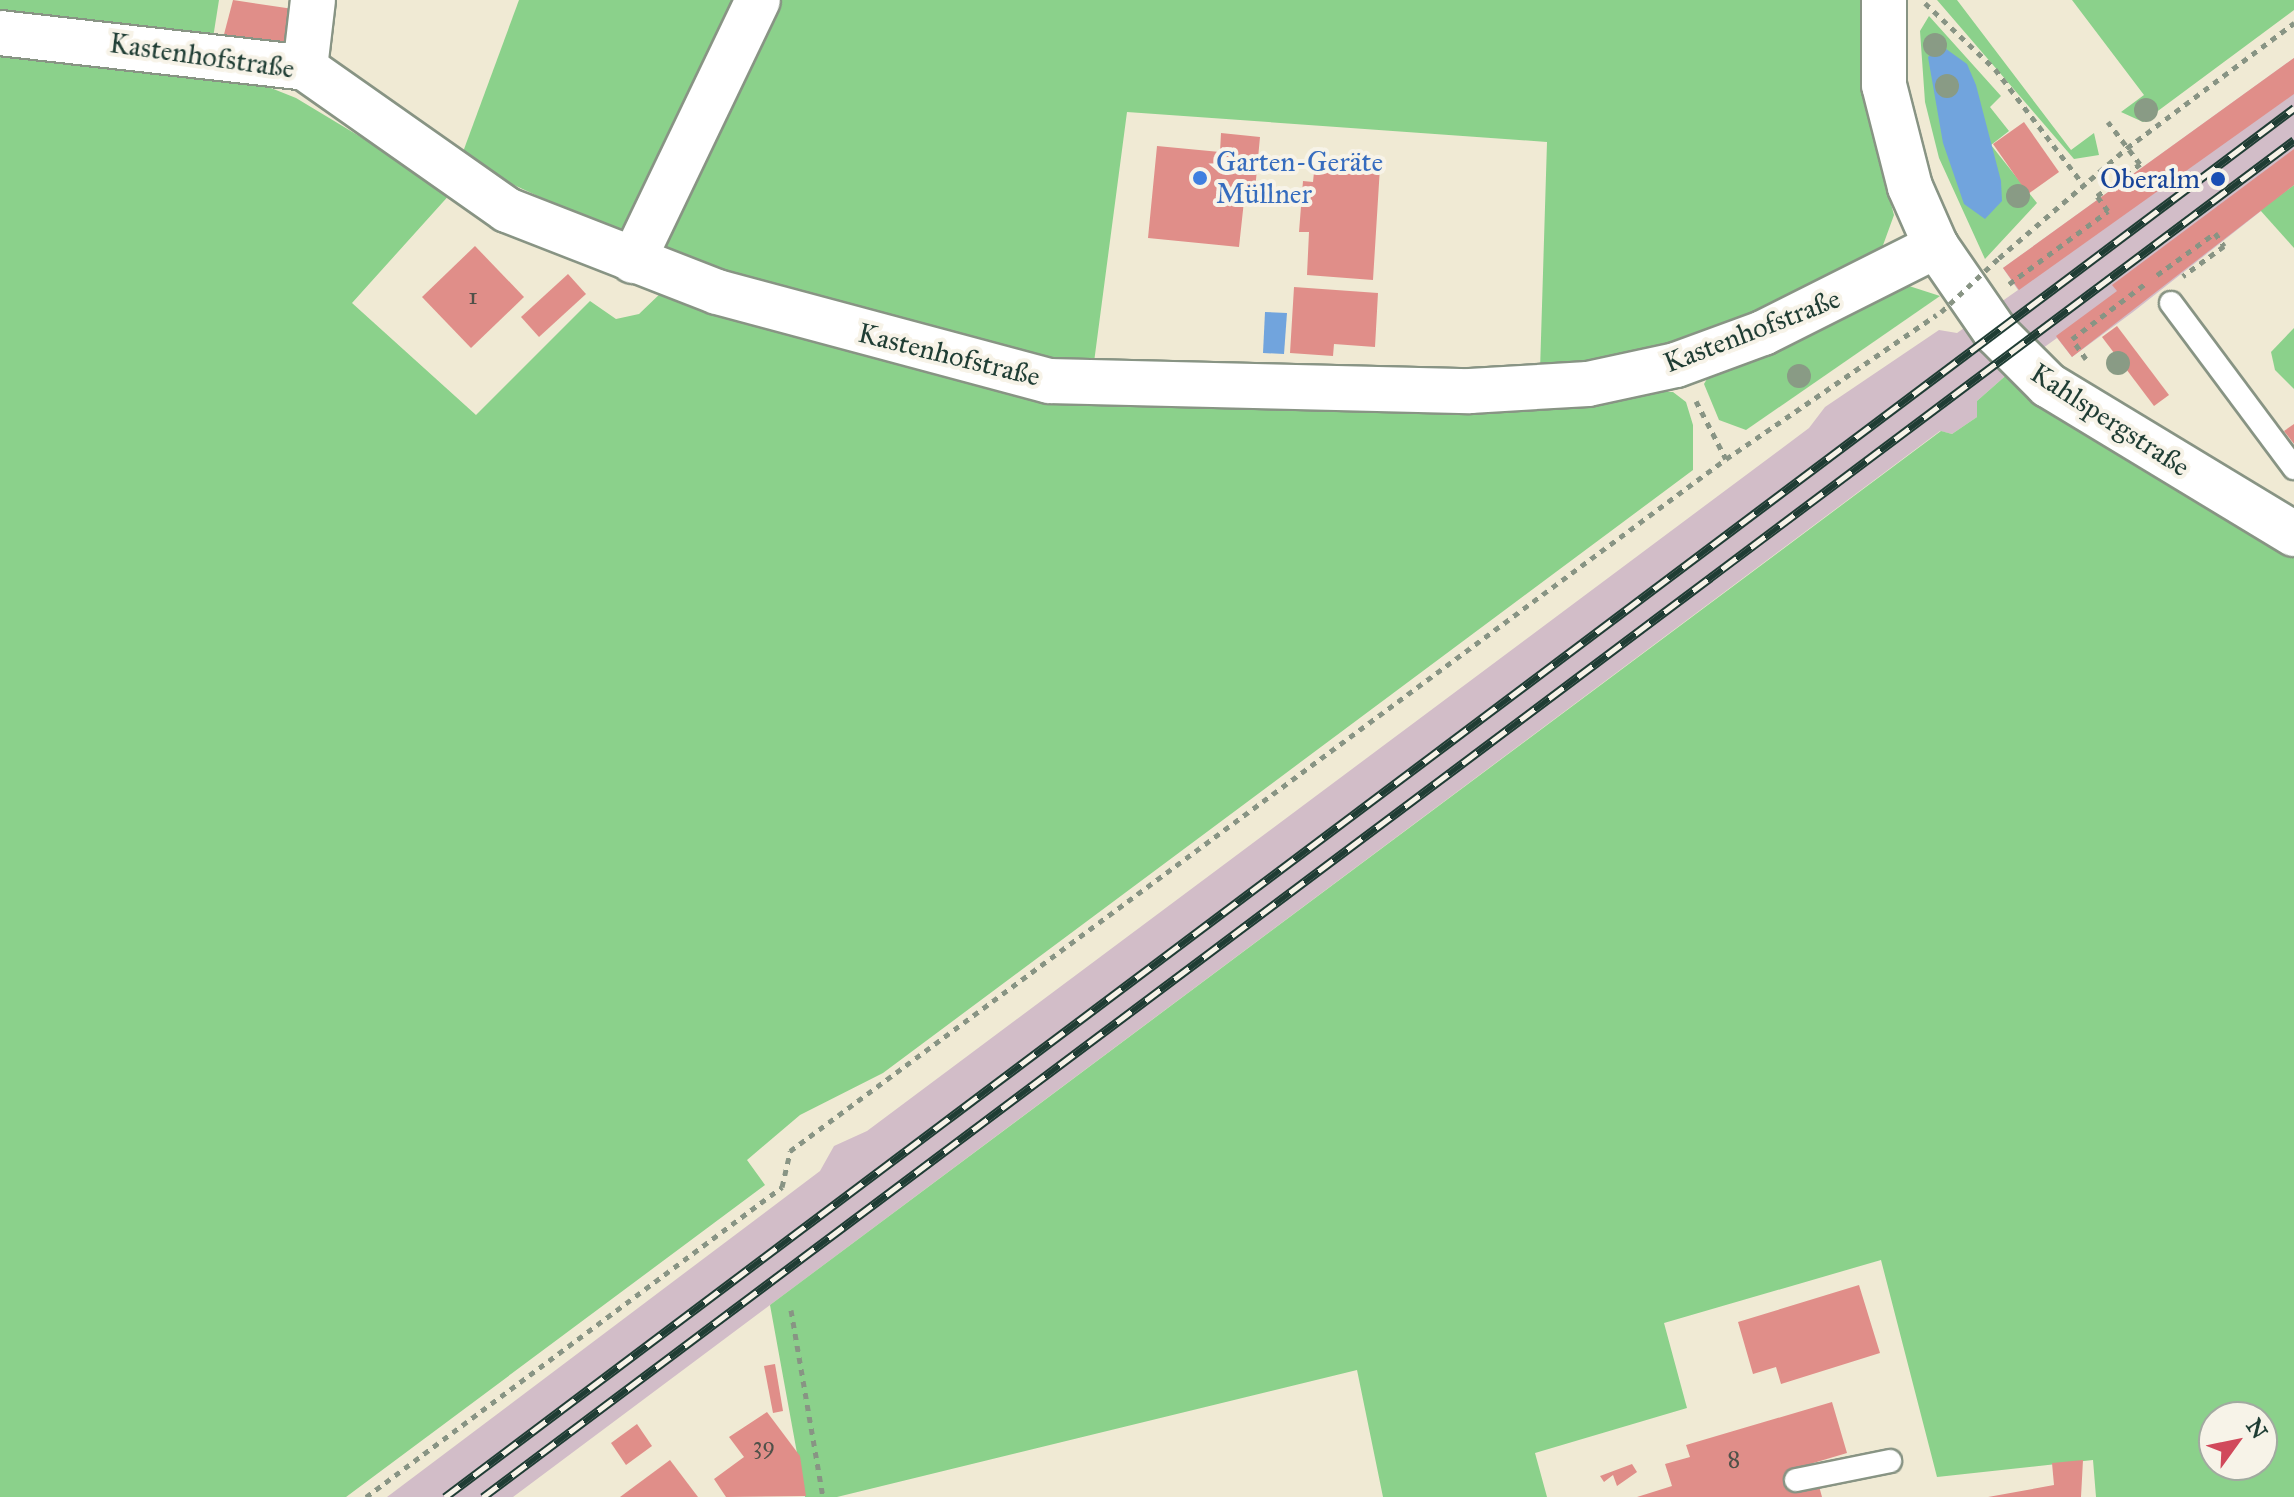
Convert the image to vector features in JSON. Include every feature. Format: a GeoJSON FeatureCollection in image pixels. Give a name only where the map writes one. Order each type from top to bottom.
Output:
{"type":"FeatureCollection","features":[{"type":"Feature","properties":{"kind":"street"},"geometry":{"type":"LineString","coordinates":[[305,68],[313,0]]}},
{"type":"Feature","properties":{"kind":"street"},"geometry":{"type":"LineString","coordinates":[[633,261],[758,0]]}},
{"type":"Feature","properties":{"kind":"street","name":"Kahlspergstraße"},"geometry":{"type":"LineString","coordinates":[[1884,0],[1887,99],[1910,187],[1936,246],[1996,333],[2048,385],[2294,534]]}},
{"type":"Feature","properties":{"kind":"street","name":"Kastenhofstraße"},"geometry":{"type":"LineString","coordinates":[[0,33],[305,68],[507,210],[633,261],[936,356],[1049,381],[1470,391],[1588,384],[1676,365],[1833,301],[1936,246]]}},
{"type":"Feature","properties":{"kind":"lane"},"geometry":{"type":"LineString","coordinates":[[2171,303],[2294,468]]}},
{"type":"Feature","properties":{"kind":"lane"},"geometry":{"type":"LineString","coordinates":[[1796,1480],[1890,1461]]}},
{"type":"Feature","properties":{"kind":"path"},"geometry":{"type":"LineString","coordinates":[[1921,0],[1995,69],[2083,184]]}},
{"type":"Feature","properties":{"kind":"path"},"geometry":{"type":"LineString","coordinates":[[366,1497],[782,1187],[790,1151],[1726,459],[1941,312],[2083,184],[2294,23]]}},
{"type":"Feature","properties":{"kind":"path"},"geometry":{"type":"LineString","coordinates":[[2002,290],[2108,211],[2097,196],[2140,164],[2108,122]]}},
{"type":"Feature","properties":{"kind":"path"},"geometry":{"type":"LineString","coordinates":[[2087,358],[2072,339],[2215,233],[2224,246],[2162,291],[2171,303]]}},
{"type":"Feature","properties":{"kind":"path"},"geometry":{"type":"LineString","coordinates":[[1980,258],[2009,299]]}},
{"type":"Feature","properties":{"kind":"path"},"geometry":{"type":"LineString","coordinates":[[1676,365],[1726,459]]}},
{"type":"Feature","properties":{"kind":"path"},"geometry":{"type":"LineString","coordinates":[[791,1310],[823,1497]]}},
{"type":"Feature","properties":{"kind":"shaded area"},"geometry":{"type":"Polygon","coordinates":[[[2294,58],[2294,185],[2133,312],[2072,357],[2057,338],[2011,371],[1977,401],[1977,417],[1952,434],[1940,431],[513,1497],[387,1497],[820,1171],[834,1146],[867,1131],[1809,428],[1825,407],[1939,330],[1957,333],[2018,290],[2003,268],[2294,58]]]}},
{"type":"Feature","properties":{"kind":"green space"},"geometry":{"type":"Polygon","coordinates":[[[0,0],[219,0],[213,38],[0,16],[0,0]]]}},
{"type":"Feature","properties":{"kind":"green space"},"geometry":{"type":"Polygon","coordinates":[[[519,0],[747,0],[624,236],[460,160],[519,0]]]}},
{"type":"Feature","properties":{"kind":"green space"},"geometry":{"type":"Polygon","coordinates":[[[773,0],[1864,0],[1868,119],[1894,215],[1882,248],[1805,297],[1646,358],[1540,371],[1547,142],[1127,112],[1093,370],[668,258],[660,245],[773,0]]]}},
{"type":"Feature","properties":{"kind":"green space"},"geometry":{"type":"Polygon","coordinates":[[[1937,0],[1957,0],[2071,150],[2094,133],[2099,155],[2074,159],[1937,0]]]}},
{"type":"Feature","properties":{"kind":"green space"},"geometry":{"type":"Polygon","coordinates":[[[2072,0],[2294,0],[2294,10],[2143,122],[2121,112],[2144,95],[2072,0]]]}},
{"type":"Feature","properties":{"kind":"green space"},"geometry":{"type":"Polygon","coordinates":[[[1929,16],[2001,96],[1990,107],[2009,131],[1991,145],[2037,203],[1985,259],[1939,158],[1925,102],[1920,31],[1929,16]]]}},
{"type":"Feature","properties":{"kind":"green space"},"geometry":{"type":"Polygon","coordinates":[[[0,50],[236,74],[296,98],[452,192],[352,303],[476,415],[590,301],[616,319],[639,314],[664,290],[963,374],[1673,392],[1686,402],[1693,425],[1693,470],[883,1073],[800,1115],[747,1160],[765,1185],[346,1497],[0,1497],[0,50]]]}},
{"type":"Feature","properties":{"kind":"green space"},"geometry":{"type":"Polygon","coordinates":[[[2294,185],[2294,248],[2260,210],[2294,185]]]}},
{"type":"Feature","properties":{"kind":"green space"},"geometry":{"type":"Polygon","coordinates":[[[1909,286],[1940,296],[1746,430],[1719,420],[1704,384],[1711,372],[1909,286]]]}},
{"type":"Feature","properties":{"kind":"green space"},"geometry":{"type":"Polygon","coordinates":[[[2294,328],[2294,389],[2275,370],[2271,352],[2294,328]]]}},
{"type":"Feature","properties":{"kind":"green space"},"geometry":{"type":"Polygon","coordinates":[[[2011,371],[2294,557],[2294,1497],[2096,1497],[2093,1460],[1937,1477],[1881,1260],[1664,1323],[1687,1408],[1535,1453],[1547,1497],[1383,1497],[1357,1370],[837,1497],[805,1497],[770,1305],[1941,431],[1952,434],[1977,417],[1977,401],[2011,371]]]}},
{"type":"Feature","properties":{"kind":"water"},"geometry":{"type":"Polygon","coordinates":[[[1942,46],[1967,64],[1976,85],[2001,181],[2002,201],[1985,219],[1964,204],[1943,143],[1928,57],[1942,46]]]}},
{"type":"Feature","properties":{"kind":"water"},"geometry":{"type":"Polygon","coordinates":[[[1265,312],[1287,313],[1284,354],[1263,353],[1265,312]]]}},
{"type":"Feature","properties":{"kind":"building"},"geometry":{"type":"Polygon","coordinates":[[[233,0],[300,10],[287,59],[222,42],[233,0]]]}},
{"type":"Feature","properties":{"kind":"building"},"geometry":{"type":"Polygon","coordinates":[[[2294,58],[2294,94],[2019,290],[2003,268],[2294,58]]]}},
{"type":"Feature","properties":{"kind":"building"},"geometry":{"type":"Polygon","coordinates":[[[2024,122],[2059,172],[2028,194],[1993,144],[2024,122]]]}},
{"type":"Feature","properties":{"kind":"building","name":"Garten-Geräte Müllner"},"geometry":{"type":"Polygon","coordinates":[[[1221,133],[1260,137],[1254,201],[1244,201],[1239,247],[1148,238],[1157,146],[1220,152],[1221,133]]]}},
{"type":"Feature","properties":{"kind":"building"},"geometry":{"type":"Polygon","coordinates":[[[2294,149],[2294,185],[2072,357],[2056,336],[2117,291],[2112,285],[2294,149]]]}},
{"type":"Feature","properties":{"kind":"building"},"geometry":{"type":"Polygon","coordinates":[[[1315,162],[1380,167],[1373,280],[1307,275],[1309,232],[1299,232],[1303,181],[1313,182],[1315,162]]]}},
{"type":"Feature","properties":{"kind":"building"},"geometry":{"type":"Polygon","coordinates":[[[475,246],[524,297],[471,348],[422,297],[475,246]]]}},
{"type":"Feature","properties":{"kind":"building"},"geometry":{"type":"Polygon","coordinates":[[[568,274],[586,294],[539,337],[521,317],[568,274]]]}},
{"type":"Feature","properties":{"kind":"building"},"geometry":{"type":"Polygon","coordinates":[[[1294,287],[1378,293],[1375,347],[1334,344],[1333,356],[1290,353],[1294,287]]]}},
{"type":"Feature","properties":{"kind":"building"},"geometry":{"type":"Polygon","coordinates":[[[2117,326],[2169,395],[2154,406],[2102,337],[2117,326]]]}},
{"type":"Feature","properties":{"kind":"building"},"geometry":{"type":"Polygon","coordinates":[[[2294,424],[2294,444],[2284,431],[2294,424]]]}},
{"type":"Feature","properties":{"kind":"building"},"geometry":{"type":"Polygon","coordinates":[[[1859,1285],[1880,1353],[1781,1384],[1776,1367],[1753,1374],[1738,1322],[1859,1285]]]}},
{"type":"Feature","properties":{"kind":"building"},"geometry":{"type":"Polygon","coordinates":[[[775,1364],[783,1411],[773,1413],[764,1366],[775,1364]]]}},
{"type":"Feature","properties":{"kind":"building"},"geometry":{"type":"Polygon","coordinates":[[[1832,1402],[1847,1453],[1793,1469],[1800,1492],[1819,1486],[1822,1497],[1637,1497],[1672,1486],[1665,1464],[1690,1457],[1686,1445],[1832,1402]]]}},
{"type":"Feature","properties":{"kind":"building"},"geometry":{"type":"Polygon","coordinates":[[[767,1412],[800,1456],[806,1496],[726,1497],[714,1479],[744,1457],[729,1437],[767,1412]]]}},
{"type":"Feature","properties":{"kind":"building"},"geometry":{"type":"Polygon","coordinates":[[[637,1424],[652,1446],[626,1465],[611,1443],[637,1424]]]}},
{"type":"Feature","properties":{"kind":"building"},"geometry":{"type":"Polygon","coordinates":[[[670,1460],[698,1497],[620,1497],[670,1460]]]}},
{"type":"Feature","properties":{"kind":"building"},"geometry":{"type":"Polygon","coordinates":[[[2083,1460],[2081,1497],[1988,1497],[2054,1485],[2052,1463],[2083,1460]]]}},
{"type":"Feature","properties":{"kind":"building"},"geometry":{"type":"Polygon","coordinates":[[[1632,1464],[1637,1472],[1617,1486],[1613,1475],[1604,1482],[1600,1476],[1632,1464]]]}},
{"type":"Feature","properties":{"kind":"railway"},"geometry":{"type":"LineString","coordinates":[[445,1497],[2294,108]]}},
{"type":"Feature","properties":{"kind":"railway"},"geometry":{"type":"LineString","coordinates":[[483,1497],[2294,140]]}},
{"type":"Feature","properties":{"kind":"place","name":"Garten-Geräte Müllner"},"geometry":{"type":"Point","coordinates":[1200,178]}},
{"type":"Feature","properties":{"kind":"place","name":"Oberalm"},"geometry":{"type":"Point","coordinates":[2218,179]}}]}
